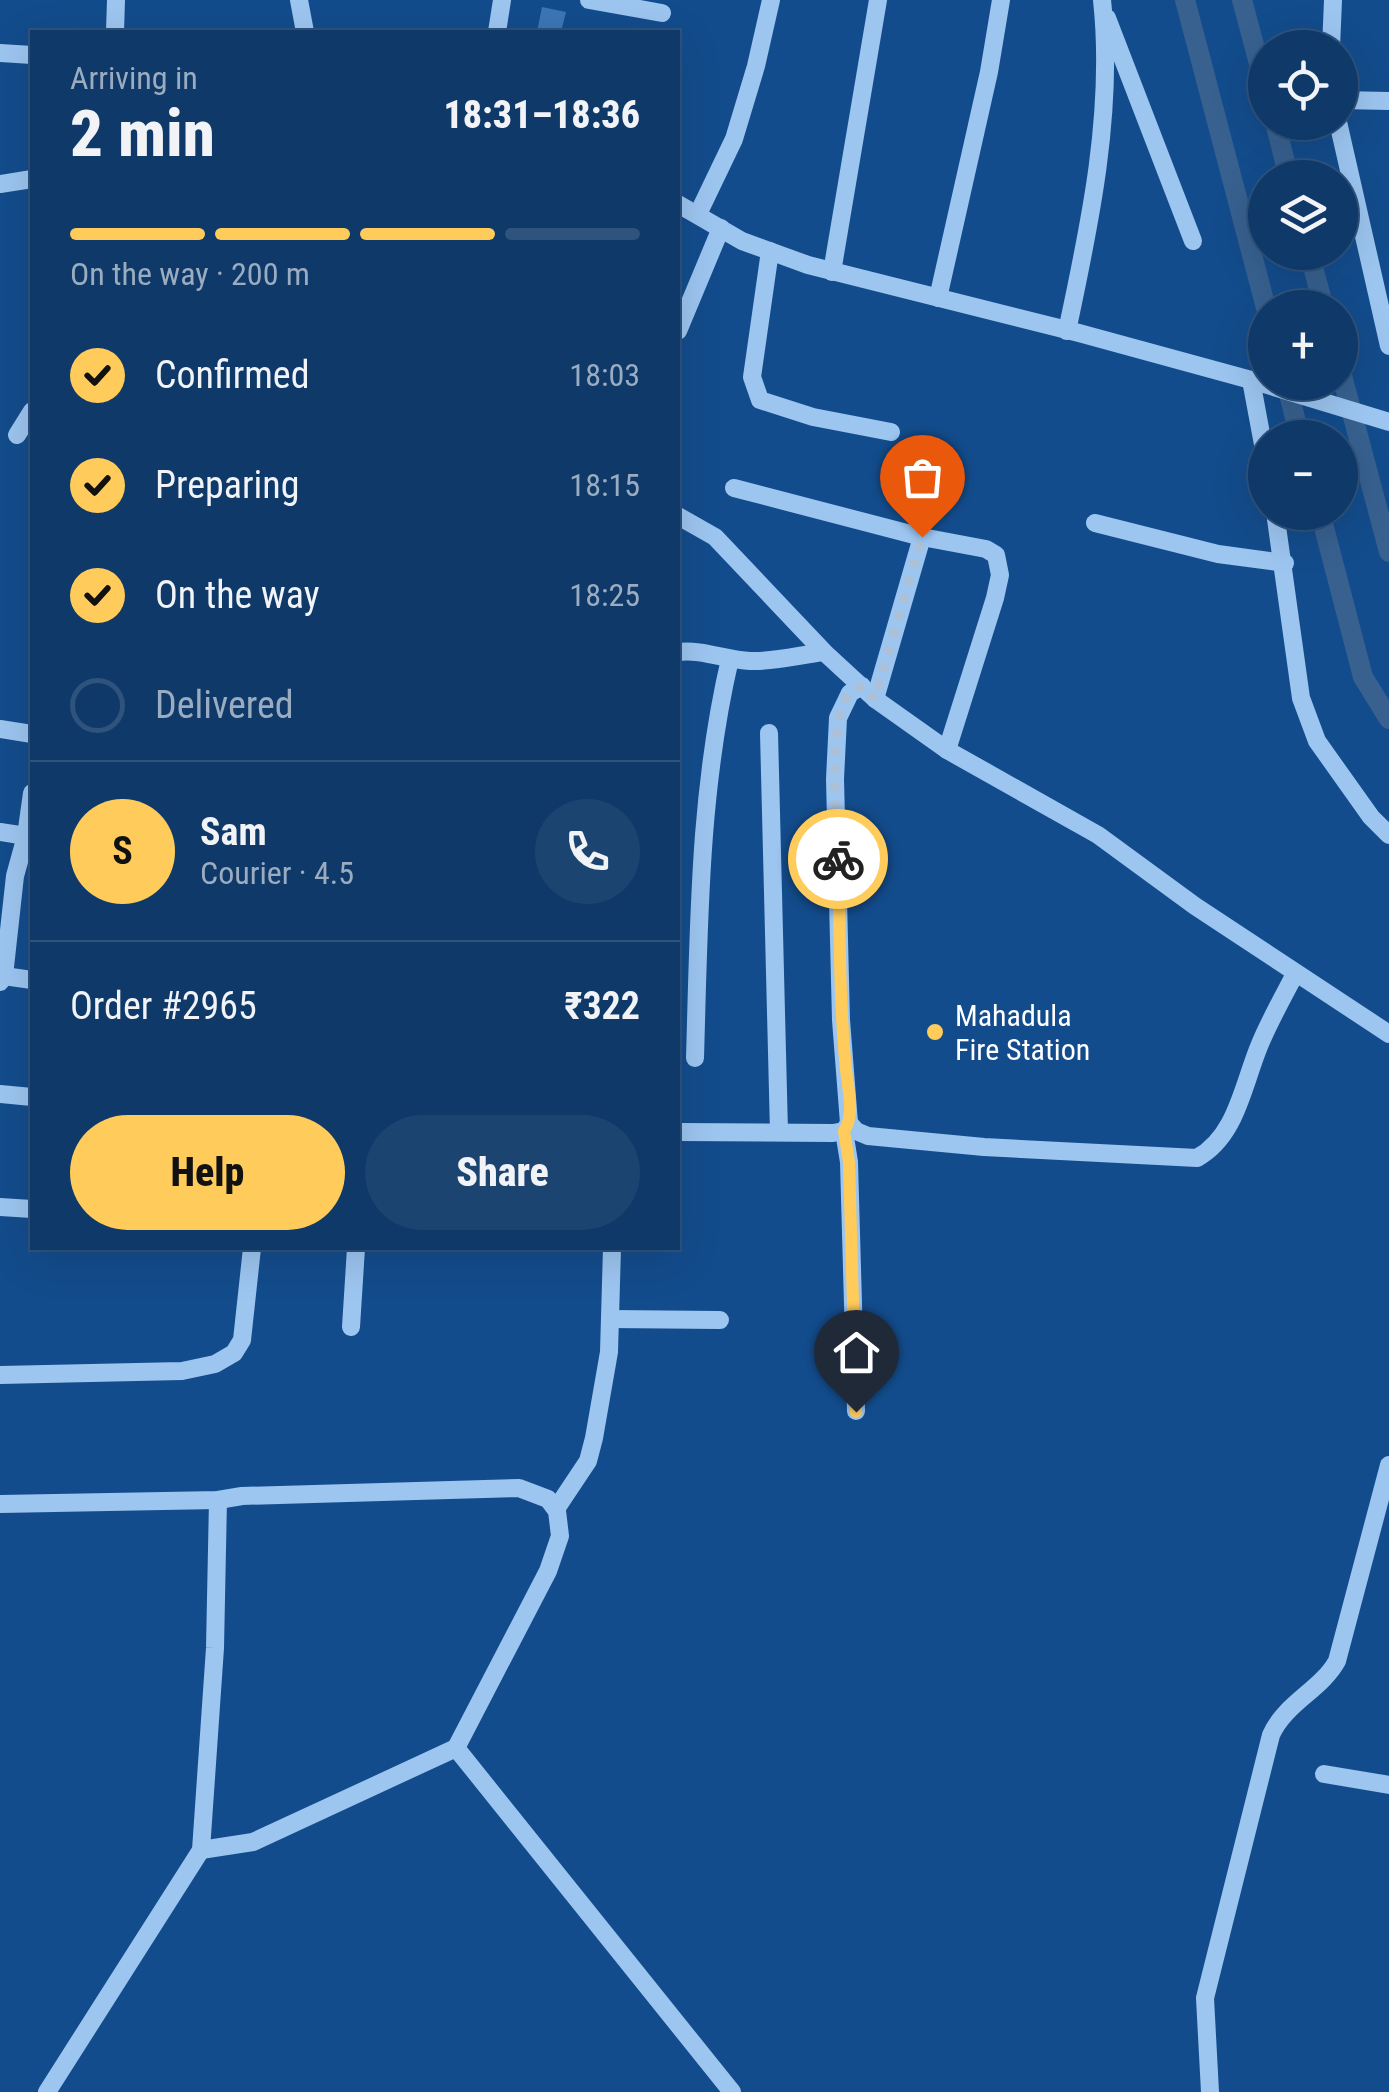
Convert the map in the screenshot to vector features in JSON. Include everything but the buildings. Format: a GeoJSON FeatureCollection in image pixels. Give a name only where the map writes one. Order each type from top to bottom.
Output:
{"type":"FeatureCollection","features":[{"type":"Feature","properties":{"kind":"street"},"geometry":{"type":"LineString","coordinates":[[115,30],[116,0]]}},
{"type":"Feature","properties":{"kind":"street"},"geometry":{"type":"LineString","coordinates":[[299,0],[305,30]]}},
{"type":"Feature","properties":{"kind":"street"},"geometry":{"type":"LineString","coordinates":[[496,30],[502,0]]}},
{"type":"Feature","properties":{"kind":"street"},"geometry":{"type":"LineString","coordinates":[[589,0],[662,13]]}},
{"type":"Feature","properties":{"kind":"street"},"geometry":{"type":"LineString","coordinates":[[698,214],[734,139],[772,0]]}},
{"type":"Feature","properties":{"kind":"street"},"geometry":{"type":"LineString","coordinates":[[832,272],[878,0]]}},
{"type":"Feature","properties":{"kind":"street"},"geometry":{"type":"LineString","coordinates":[[938,298],[989,72],[1001,0]]}},
{"type":"Feature","properties":{"kind":"street"},"geometry":{"type":"LineString","coordinates":[[1332,30],[1333,0]]}},
{"type":"Feature","properties":{"kind":"street"},"geometry":{"type":"LineString","coordinates":[[1068,331],[1096,174],[1103,84],[1102,4]]}},
{"type":"Feature","properties":{"kind":"street"},"geometry":{"type":"LineString","coordinates":[[1102,4],[1193,241]]}},
{"type":"Feature","properties":{"kind":"street"},"geometry":{"type":"LineString","coordinates":[[0,53],[30,56]]}},
{"type":"Feature","properties":{"kind":"street"},"geometry":{"type":"LineString","coordinates":[[1358,100],[1389,101]]}},
{"type":"Feature","properties":{"kind":"street"},"geometry":{"type":"LineString","coordinates":[[1342,140],[1389,346]]}},
{"type":"Feature","properties":{"kind":"street"},"geometry":{"type":"LineString","coordinates":[[0,184],[30,179]]}},
{"type":"Feature","properties":{"kind":"street"},"geometry":{"type":"LineString","coordinates":[[680,205],[742,242],[832,272],[1248,380]]}},
{"type":"Feature","properties":{"kind":"street"},"geometry":{"type":"LineString","coordinates":[[680,325],[720,228]]}},
{"type":"Feature","properties":{"kind":"street"},"geometry":{"type":"LineString","coordinates":[[770,252],[752,377],[760,400],[813,418],[892,432]]}},
{"type":"Feature","properties":{"kind":"street"},"geometry":{"type":"LineString","coordinates":[[1317,400],[1389,422]]}},
{"type":"Feature","properties":{"kind":"street"},"geometry":{"type":"LineString","coordinates":[[17,435],[30,413]]}},
{"type":"Feature","properties":{"kind":"street"},"geometry":{"type":"LineString","coordinates":[[734,488],[922,537],[986,549],[996,555],[1000,575],[996,598],[947,750]]}},
{"type":"Feature","properties":{"kind":"street"},"geometry":{"type":"LineString","coordinates":[[680,517],[715,537],[824,652],[868,692],[947,750],[1098,835],[1295,974],[1389,1034]]}},
{"type":"Feature","properties":{"kind":"street"},"geometry":{"type":"LineString","coordinates":[[1096,523],[1218,554],[1284,563]]}},
{"type":"Feature","properties":{"kind":"street"},"geometry":{"type":"LineString","coordinates":[[1279,530],[1301,698],[1316,741],[1371,818],[1389,835]]}},
{"type":"Feature","properties":{"kind":"street"},"geometry":{"type":"LineString","coordinates":[[868,692],[922,537]]}},
{"type":"Feature","properties":{"kind":"street"},"geometry":{"type":"LineString","coordinates":[[680,652],[774,661],[824,652]]}},
{"type":"Feature","properties":{"kind":"street"},"geometry":{"type":"LineString","coordinates":[[695,1058],[704,811],[714,732],[730,659]]}},
{"type":"Feature","properties":{"kind":"street"},"geometry":{"type":"LineString","coordinates":[[856,1412],[835,779],[838,718],[850,693],[868,692]]}},
{"type":"Feature","properties":{"kind":"street"},"geometry":{"type":"LineString","coordinates":[[0,729],[30,734]]}},
{"type":"Feature","properties":{"kind":"street"},"geometry":{"type":"LineString","coordinates":[[769,733],[780,1132]]}},
{"type":"Feature","properties":{"kind":"street"},"geometry":{"type":"LineString","coordinates":[[30,807],[24,877],[5,922],[2,979],[30,980]]}},
{"type":"Feature","properties":{"kind":"street"},"geometry":{"type":"LineString","coordinates":[[0,832],[26,836]]}},
{"type":"Feature","properties":{"kind":"street"},"geometry":{"type":"LineString","coordinates":[[680,1132],[780,1132],[846,1127],[868,1136],[1197,1158],[1212,1150],[1228,1127],[1260,1044],[1295,974]]}},
{"type":"Feature","properties":{"kind":"street"},"geometry":{"type":"LineString","coordinates":[[0,1094],[30,1097]]}},
{"type":"Feature","properties":{"kind":"street"},"geometry":{"type":"LineString","coordinates":[[0,1207],[30,1209]]}},
{"type":"Feature","properties":{"kind":"street"},"geometry":{"type":"LineString","coordinates":[[0,1375],[182,1371],[215,1364],[234,1353],[242,1340],[252,1250]]}},
{"type":"Feature","properties":{"kind":"street"},"geometry":{"type":"LineString","coordinates":[[352,1327],[356,1250]]}},
{"type":"Feature","properties":{"kind":"street"},"geometry":{"type":"LineString","coordinates":[[556,1509],[588,1460],[609,1352],[612,1250]]}},
{"type":"Feature","properties":{"kind":"street"},"geometry":{"type":"LineString","coordinates":[[610,1319],[720,1320]]}},
{"type":"Feature","properties":{"kind":"street"},"geometry":{"type":"LineString","coordinates":[[1210,2092],[1206,1998],[1271,1735],[1278,1722],[1338,1661],[1389,1466]]}},
{"type":"Feature","properties":{"kind":"street"},"geometry":{"type":"LineString","coordinates":[[0,1504],[519,1488],[548,1500],[556,1509],[560,1536],[548,1570],[456,1748],[252,1842],[201,1850]]}},
{"type":"Feature","properties":{"kind":"street"},"geometry":{"type":"LineString","coordinates":[[47,2092],[201,1850],[215,1648],[218,1500]]}},
{"type":"Feature","properties":{"kind":"street"},"geometry":{"type":"LineString","coordinates":[[456,1748],[732,2092]]}},
{"type":"Feature","properties":{"kind":"street"},"geometry":{"type":"LineString","coordinates":[[1324,1774],[1389,1786]]}},
{"type":"Feature","properties":{"kind":"waterway"},"geometry":{"type":"LineString","coordinates":[[1185,0],[1261,290]]}},
{"type":"Feature","properties":{"kind":"waterway"},"geometry":{"type":"LineString","coordinates":[[1242,0],[1250,30]]}},
{"type":"Feature","properties":{"kind":"waterway"},"geometry":{"type":"LineString","coordinates":[[1280,140],[1284,160]]}},
{"type":"Feature","properties":{"kind":"waterway"},"geometry":{"type":"LineString","coordinates":[[1314,270],[1319,290]]}},
{"type":"Feature","properties":{"kind":"waterway"},"geometry":{"type":"LineString","coordinates":[[1290,400],[1296,420]]}},
{"type":"Feature","properties":{"kind":"waterway"},"geometry":{"type":"LineString","coordinates":[[1349,400],[1389,552]]}},
{"type":"Feature","properties":{"kind":"waterway"},"geometry":{"type":"LineString","coordinates":[[1325,530],[1363,677],[1389,719]]}},
{"type":"Feature","properties":{"kind":"way so far"},"geometry":{"type":"LineString","coordinates":[[838,859],[838,718],[850,693],[862,686],[875,699],[922,537]]}},
{"type":"Feature","properties":{"kind":"place","name":"Mahadula Fire Station"},"geometry":{"type":"Point","coordinates":[935,1032]}},
{"type":"Feature","properties":{"kind":"route"},"geometry":{"type":"LineString","coordinates":[[838,859],[841,1020],[849,1100],[849,1123],[844,1131],[849,1162],[856,1412]]}}]}
